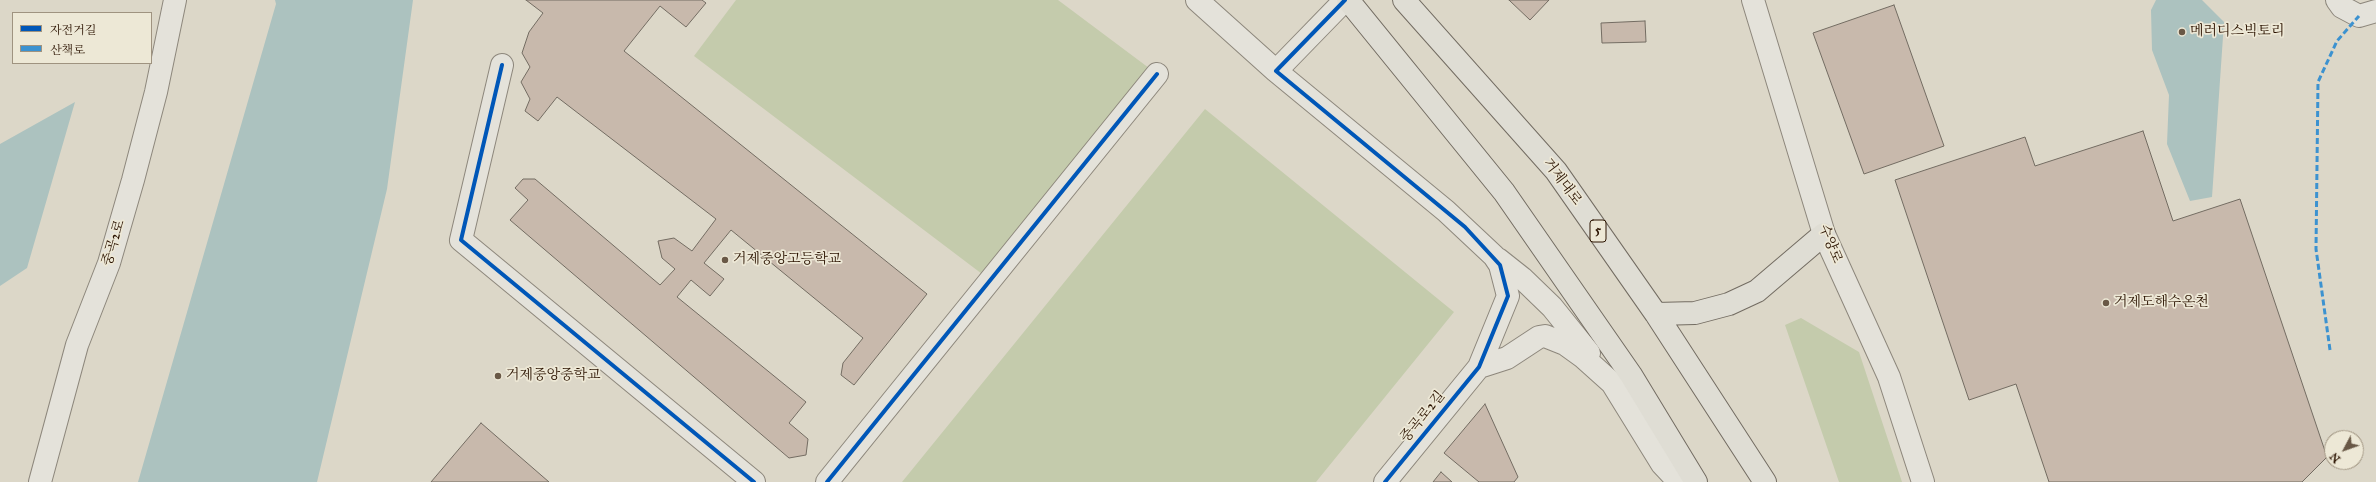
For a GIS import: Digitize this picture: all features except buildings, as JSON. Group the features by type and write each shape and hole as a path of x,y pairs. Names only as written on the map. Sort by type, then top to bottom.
{"main road":[{"path":"1347,0 1504,192 1631,375 1696,482"},
{"name":"거제대로","path":"1404,0 1556,171 1656,314 1765,482"},
{"path":"1656,314 1695,313 1729,304 1757,291 1824,234"}],"street":[{"name":"중곡2로","path":"40,482 77,345 109,263 133,180 156,92 175,0"},
{"path":"1197,0 1276,71 1446,211 1494,256 1522,278 1552,307 1612,383 1662,464 1679,482"},
{"path":"1276,71 1347,0"},
{"name":"수양로","path":"1753,0 1824,234 1889,376 1923,482"},
{"path":"2337,0 2342,7 2359,16 2376,11"},
{"path":"502,65 461,240 754,482"},
{"path":"827,482 1157,74"},
{"name":"중곡로2길","path":"1385,482 1479,367 1508,296 1502,271 1494,256"},
{"path":"1479,367 1507,358 1539,337 1545,336 1565,344 1612,383"}],"green space":[{"path":"736,0 1058,0 1157,74 990,280 694,56"},
{"path":"1205,109 1454,312 1316,482 902,482"},
{"path":"1801,318 1859,352 1902,482 1839,482 1785,325"}],"water":[{"path":"275,0 413,0 387,189 317,482 138,482 276,4"},
{"path":"2156,0 2202,0 2224,22 2212,197 2190,201 2167,144 2169,95 2152,50 2151,10"},
{"path":"75,102 27,268 0,286 0,144"}],"marked path":[{"path":"2330,350 2316,249 2318,82 2337,41 2359,16"}],"cycle path":[{"path":"1345,0 1276,71 1465,227 1500,265 1508,296 1479,367 1385,482"},
{"path":"502,65 461,240 754,482"},
{"path":"827,482 1157,74"}],"place":[{"name":"메러디스빅토리","path":"2182,32"},
{"name":"거제중앙고등학교","path":"725,260"},
{"name":"거제도해수온천","path":"2106,303"},
{"name":"거제중앙중학교","path":"498,376"}]}
